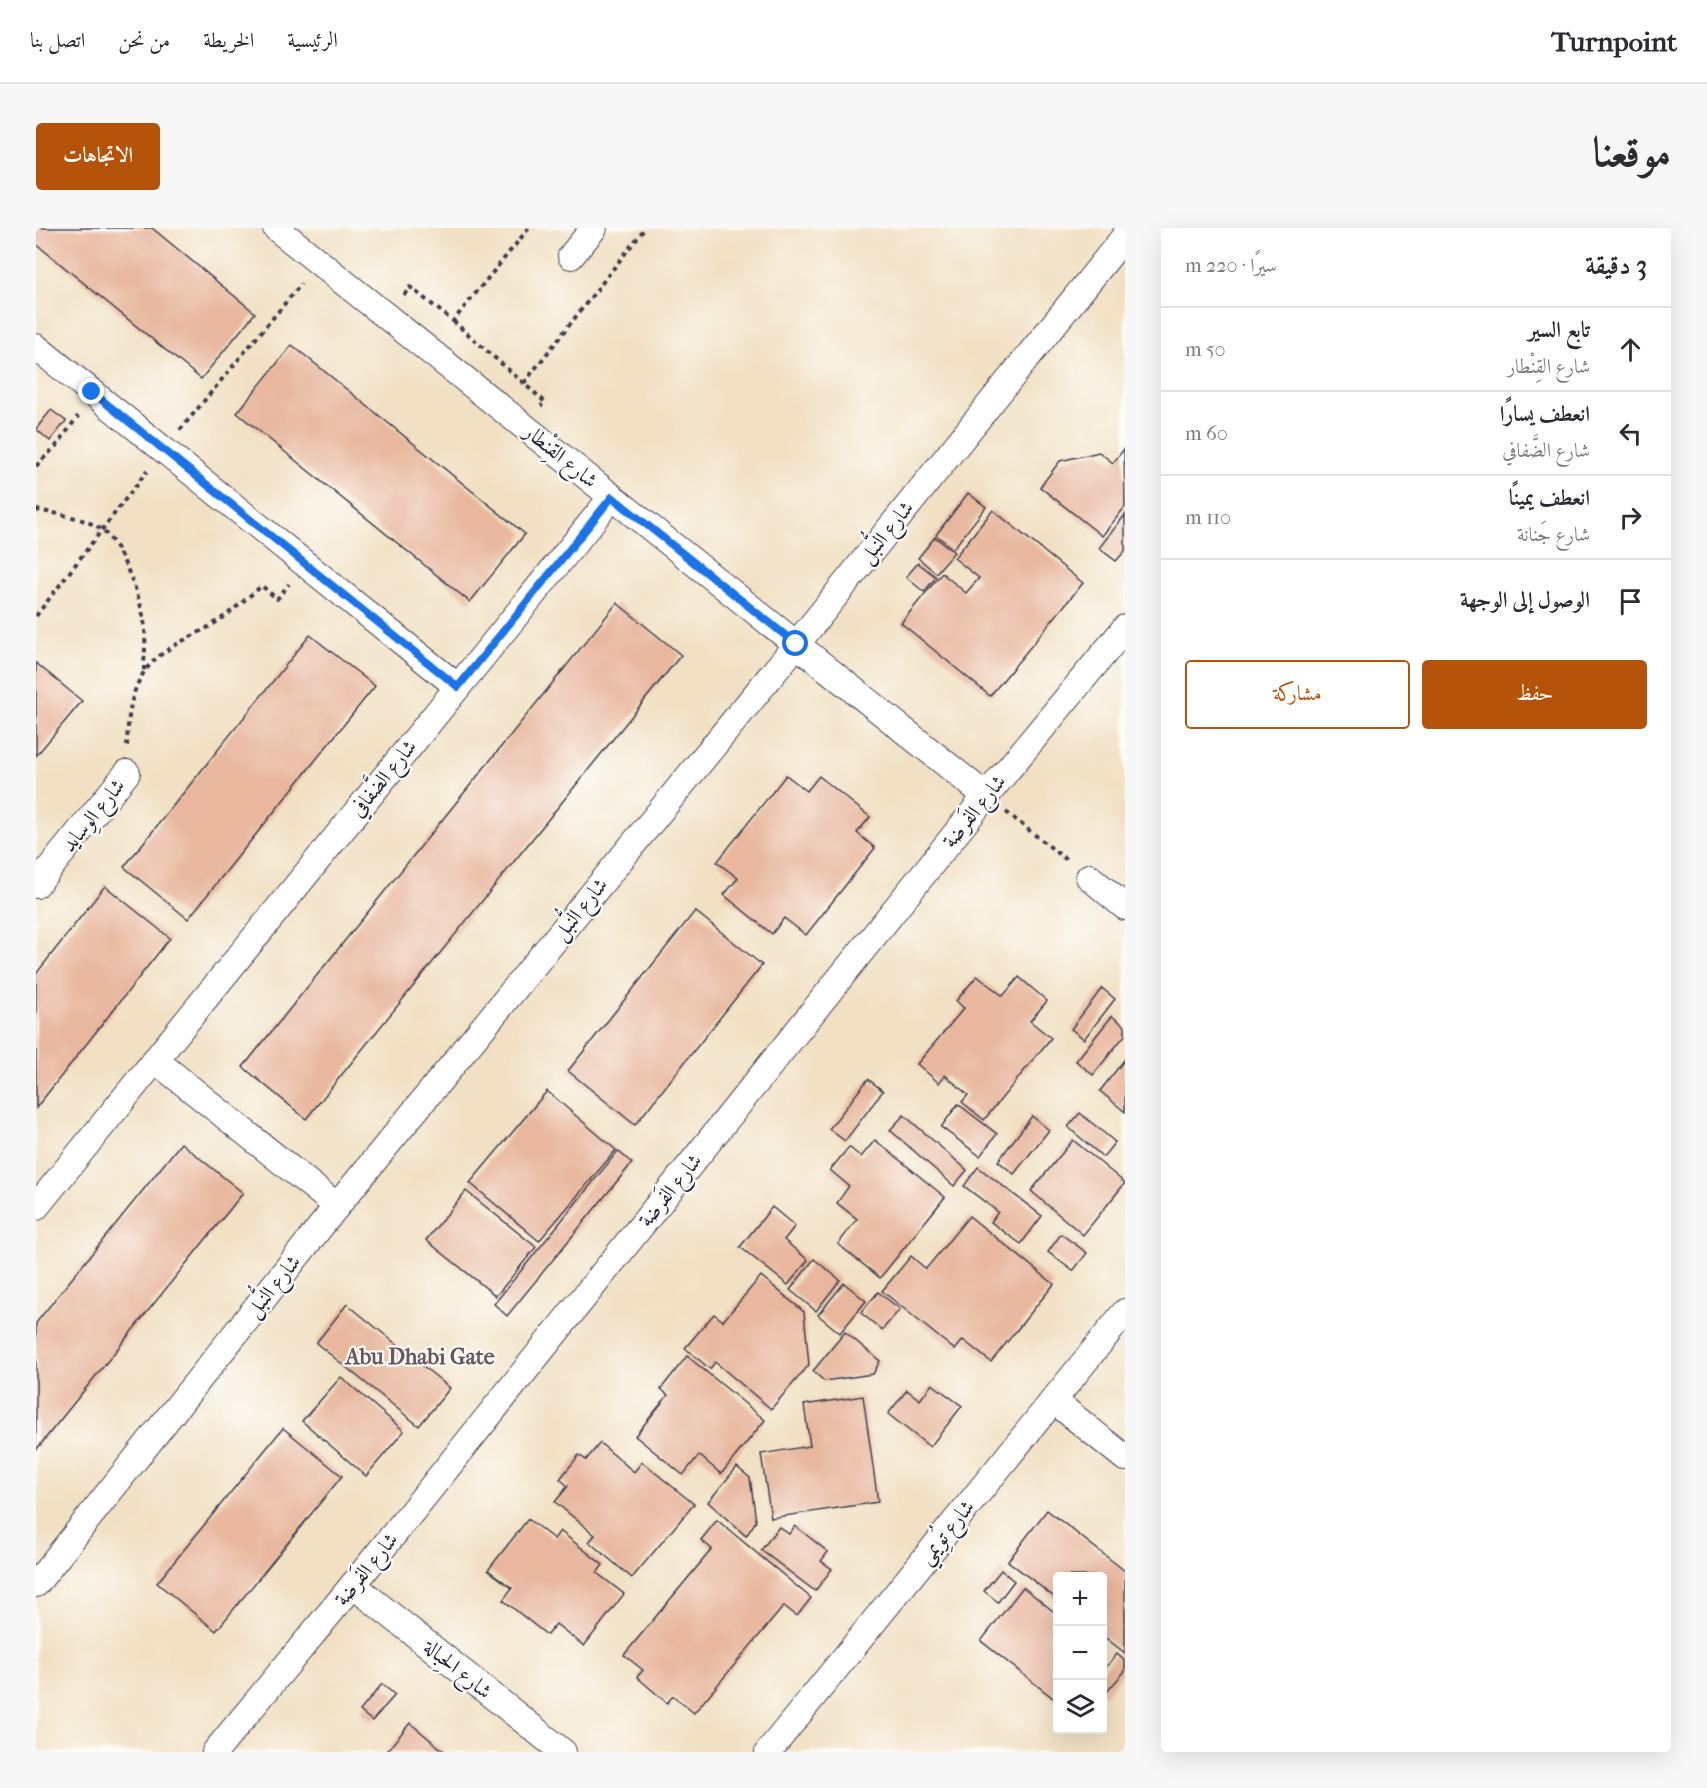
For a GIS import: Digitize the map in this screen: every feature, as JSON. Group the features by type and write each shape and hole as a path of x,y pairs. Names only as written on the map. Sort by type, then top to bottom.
{"street":[{"name":"شارع القِنْطار","path":"276,228 986,796"},
{"path":"571,256 594,228"},
{"name":"شارع النُّبل","path":"36,1584 337,1206 796,644 1125,236"},
{"path":"36,347 458,687"},
{"name":"شارع الضَّفافي","path":"36,1207 612,497"},
{"name":"شارع الفَرضة","path":"214,1752 353,1585 986,796 1125,628"},
{"name":"شارع الوِسايد","path":"36,885 127,773"},
{"path":"1089,878 1125,907"},
{"path":"155,1060 337,1206"},
{"name":"شارع تُوِيمي","path":"768,1752 1125,1312"},
{"path":"1053,1400 1125,1458"},
{"name":"شارع الحِبالة","path":"353,1585 563,1752"}],"path":[{"path":"453,321 529,228"},
{"path":"524,383 645,228"},
{"path":"388,318 410,287 453,321 545,402 522,425"},
{"path":"36,466 64,435 92,392"},
{"path":"36,510 62,514 102,530 115,548 136,589 144,621 144,673"},
{"path":"127,773 130,705 136,686 144,673 165,651 212,625 262,586 277,599 305,564"},
{"path":"986,796 1089,878"}],"building":[{"path":"36,228 152,228 255,313 201,379 36,244"},
{"path":"292,345 525,534 470,602 237,413"},
{"path":"51,410 66,421 50,441 36,429"},
{"path":"1124,449 1125,507 1102,536 1040,487 1060,461 1099,452 1113,463"},
{"path":"968,493 986,507 953,549 936,535"},
{"path":"993,510 1083,583 990,696 901,623 942,573 966,593 979,578 954,558"},
{"path":"1125,515 1125,551 1116,561 1099,548"},
{"path":"935,537 954,552 936,573 918,558"},
{"path":"918,563 936,577 924,592 906,577"},
{"path":"617,603 681,655 306,1119 243,1067"},
{"path":"310,635 375,686 188,919 124,867"},
{"path":"36,663 82,701 36,756"},
{"path":"786,775 807,791 819,776 870,817 857,833 875,848 806,935 784,918 772,934 724,895 738,878 717,862"},
{"path":"105,886 170,938 36,1108 36,974"},
{"path":"695,911 762,965 635,1125 568,1071"},
{"path":"977,976 1003,996 1019,977 1047,1001 1030,1021 1051,1038 984,1120 962,1102 968,1095 945,1075 939,1083 917,1064 964,1008 956,1001"},
{"path":"1102,988 1115,999 1084,1039 1071,1029"},
{"path":"1112,1016 1125,1026 1125,1035 1093,1075 1076,1061"},
{"path":"1125,1059 1125,1112 1100,1091"},
{"path":"868,1079 883,1091 845,1141 829,1129"},
{"path":"547,1091 616,1150 539,1241 470,1183"},
{"path":"958,1104 997,1134 980,1156 941,1127"},
{"path":"1080,1113 1115,1142 1103,1157 1068,1127"},
{"path":"904,1115 967,1170 954,1186 890,1130"},
{"path":"1032,1116 1049,1130 1014,1174 998,1161"},
{"path":"875,1140 945,1197 880,1278 838,1244 857,1219 837,1203 849,1186 830,1170 849,1147 861,1157"},
{"path":"1073,1140 1125,1183 1083,1235 1031,1191"},
{"path":"181,1143 243,1193 36,1450 36,1323"},
{"path":"618,1151 632,1163 507,1316 494,1304"},
{"path":"978,1167 1042,1216 1021,1244 991,1222 998,1212 964,1186"},
{"path":"466,1191 536,1247 496,1296 426,1240"},
{"path":"772,1207 795,1226 784,1240 808,1260 788,1285 740,1247"},
{"path":"969,1216 1054,1284 991,1362 963,1340 955,1350 882,1291 911,1256 926,1269"},
{"path":"1061,1234 1087,1253 1073,1271 1048,1252"},
{"path":"814,1259 840,1280 816,1311 790,1290"},
{"path":"761,1276 804,1312 809,1365 771,1409 715,1362 710,1369 685,1348 714,1314 723,1321"},
{"path":"844,1283 866,1301 840,1333 818,1315"},
{"path":"878,1292 900,1309 882,1330 861,1313"},
{"path":"347,1304 450,1388 419,1426 316,1343"},
{"path":"845,1332 880,1361 873,1374 824,1381 813,1371"},
{"path":"687,1356 765,1420 721,1474 699,1455 683,1475 635,1436 668,1395 661,1389"},
{"path":"341,1377 404,1431 366,1476 302,1421"},
{"path":"932,1384 962,1406 930,1447 888,1414 907,1390 920,1400"},
{"path":"863,1396 878,1502 771,1518 761,1454 810,1446 804,1405"},
{"path":"283,1428 342,1476 216,1631 157,1583"},
{"path":"600,1443 634,1472 642,1462 694,1504 632,1578 589,1542 595,1535 555,1502 568,1486 560,1479 579,1455 586,1460"},
{"path":"737,1467 750,1478 756,1521 746,1536 708,1502"},
{"path":"1047,1510 1125,1571 1125,1653 1107,1639 1107,1572 1053,1572 1053,1596 1008,1561"},
{"path":"528,1519 554,1539 560,1531 603,1565 597,1573 624,1594 584,1646 556,1624 547,1635 503,1600 512,1588 488,1570"},
{"path":"717,1520 811,1598 797,1616 784,1606 694,1713 673,1696 667,1703 637,1677 643,1670 624,1655 712,1549 701,1540"},
{"path":"795,1526 828,1552 821,1561 832,1569 815,1591 761,1550 779,1527 789,1534"},
{"path":"1001,1570 1014,1581 998,1602 984,1591"},
{"path":"1023,1587 1053,1611 1053,1698 981,1641"},
{"path":"1117,1654 1125,1661 1125,1671 1107,1692 1107,1680 1107,1666"},
{"path":"382,1684 395,1695 372,1721 360,1711"},
{"path":"410,1723 445,1752 386,1752"}],"district":[{"name":"Abu Dhabi Gate","path":"420,1356"}],"route":[{"path":"92,392 458,687 612,497 796,644"}]}
